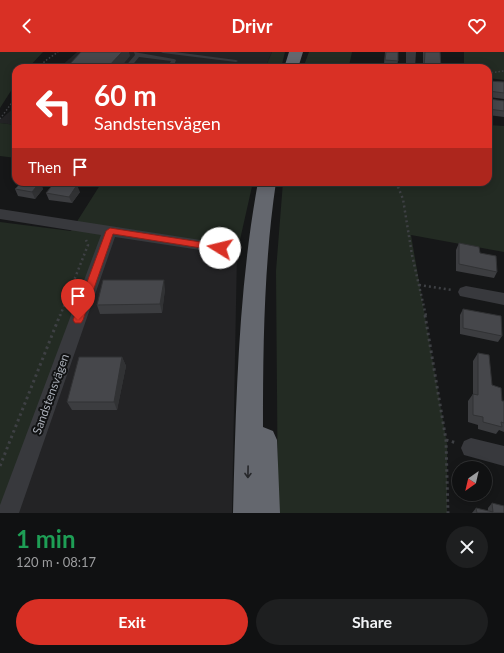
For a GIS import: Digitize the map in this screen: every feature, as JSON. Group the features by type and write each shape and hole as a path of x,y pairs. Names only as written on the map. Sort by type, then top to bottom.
{"highway":[{"path":"292,64 296,52"},
{"path":"298,64 302,52"},
{"path":"248,513 253,316 267,186"},
{"path":"265,513 262,413 264,317 269,240 275,186"}],"street":[{"path":"411,52 411,64"},
{"path":"0,214 220,248"},
{"name":"Sandstensvägen","path":"8,513 110,231"},
{"path":"466,292 504,299"},
{"path":"471,448 504,456"}],"lane":[{"path":"163,52 236,61"},
{"path":"130,64 137,54 174,60 172,64"}],"path":[{"path":"42,64 58,52"},
{"path":"492,72 504,71"},
{"path":"0,119 12,102"},
{"path":"398,186 403,199 412,255 430,336 446,440 448,513"},
{"path":"0,466 88,245 87,240 83,237"},
{"path":"419,285 466,292"}],"shaded area":[{"path":"0,52 43,52 32,64 12,64 12,89 0,108"},
{"path":"77,52 272,52 267,64 64,64"},
{"path":"272,52 285,52 282,64 267,64"},
{"path":"309,52 352,52 349,64 304,64"},
{"path":"464,52 504,52 504,80 492,78 492,64 464,64"},
{"path":"12,110 12,124 0,123 0,120"},
{"path":"0,123 12,124 12,158 0,156"},
{"path":"492,125 504,126 504,252 411,235 447,444 447,513 278,513 276,271 283,186 492,186"},
{"path":"99,186 252,186 237,253 104,235 0,513 0,222 71,231"},
{"path":"104,234 237,253 232,513 10,513"}],"building":[{"path":"81,52 122,52 111,64 70,64"},
{"path":"386,52 398,52 398,61 385,60"},
{"path":"425,52 440,52 441,64 424,64"},
{"path":"492,81 504,82 504,93 492,91"},
{"path":"492,99 504,101 504,111 492,110"},
{"path":"18,186 37,186 32,192 15,189"},
{"path":"52,186 76,186 69,197 46,193"},
{"path":"459,243 479,247 480,253 496,256 497,272 459,264"},
{"path":"103,280 164,280 160,304 97,305"},
{"path":"463,309 501,316 502,336 463,328"},
{"path":"478,353 489,355 492,385 501,388 502,401 504,401 504,423 501,422 502,427 483,422 483,417 473,415 473,394 478,395"},
{"path":"79,357 122,357 114,402 67,402"},
{"path":"492,503 504,506 504,513 477,513 476,508 493,512"}],"route":[{"path":"78,320 110,231 220,248"}]}
